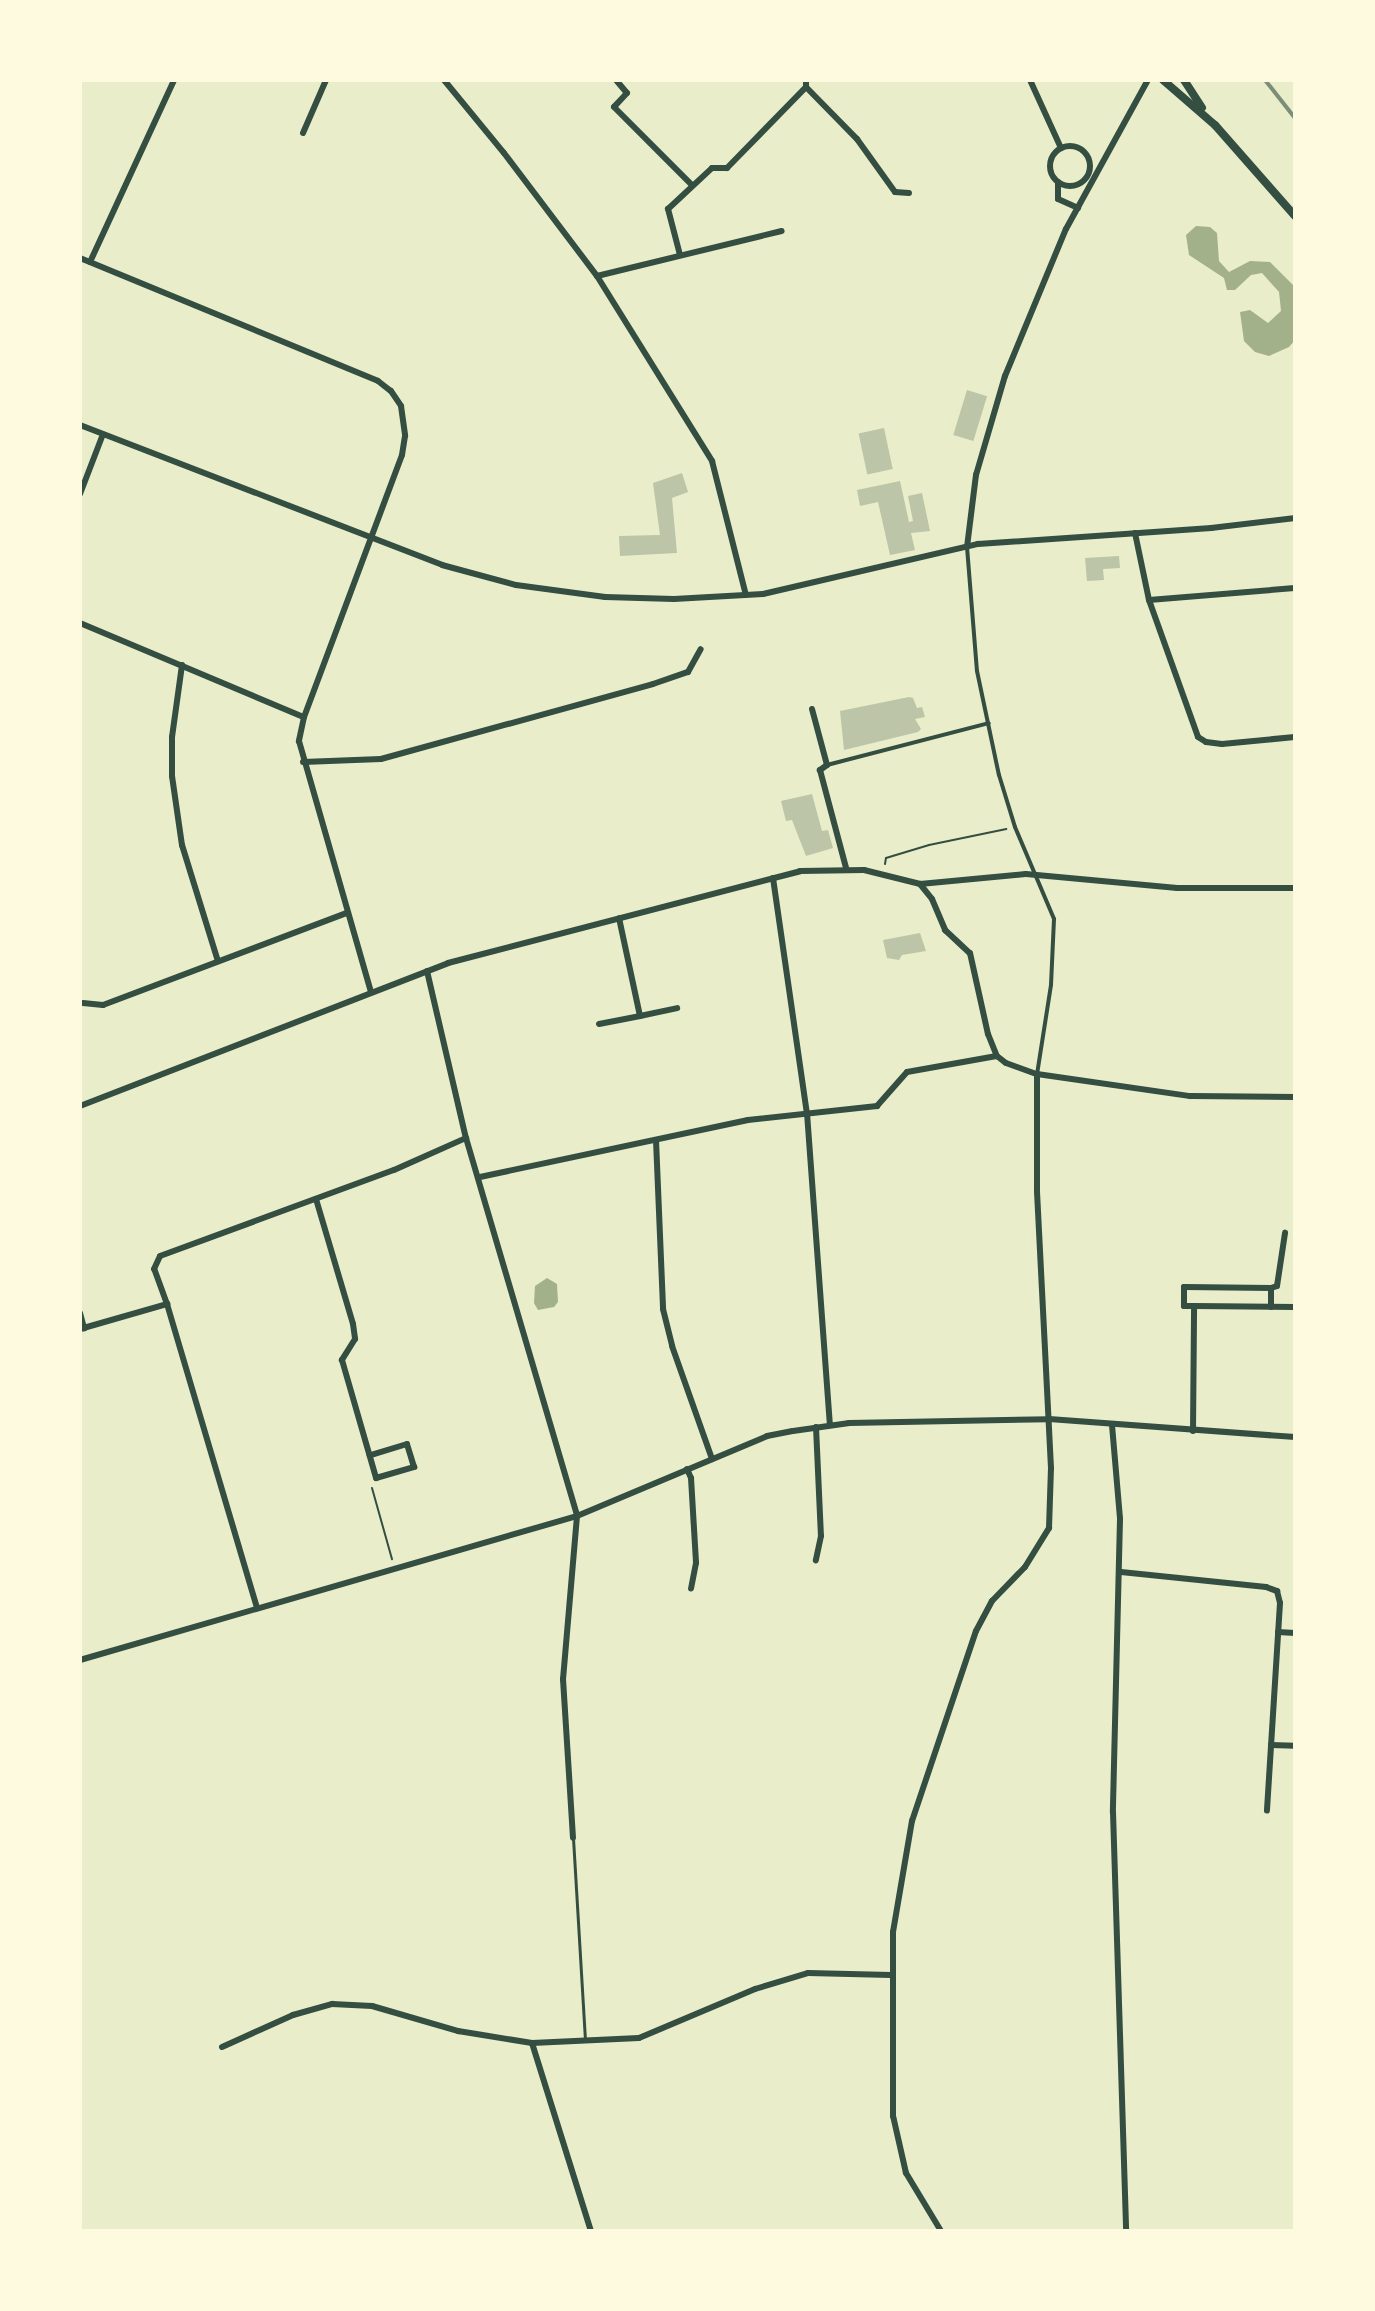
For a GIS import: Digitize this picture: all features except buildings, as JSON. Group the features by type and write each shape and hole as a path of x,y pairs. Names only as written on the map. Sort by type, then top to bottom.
{"main road":[{"path":"1163,80 1215,125"},
{"path":"1184,80 1215,125 1295,216"}],"street":[{"path":"90,262 174,80"},
{"path":"303,133 326,80"},
{"path":"444,80 512,163 597,276 712,461 746,595"},
{"path":"616,80 627,93 614,107 692,185"},
{"path":"1030,80 1061,148"},
{"path":"941,2231 906,2173 898,2145 891,2084 891,1975 899,1889 912,1821 961,1672 992,1601 1025,1567 1049,1528 1052,1507 1037,1191 1037,1074 1055,936 1049,903 1015,827 999,775 977,671 967,547 974,483 989,428 1028,317 1066,229 1148,80"},
{"path":"680,255 668,209 712,168 727,168 806,84 857,139 895,192 909,193"},
{"path":"1058,182 1070,186 1081,182 1090,166 1082,150 1070,146 1061,148 1050,166 1058,182 1058,199 1078,208"},
{"path":"597,276 782,231"},
{"path":"80,258 378,381 391,391 401,406 405,436 395,477 304,717 299,741 371,992"},
{"path":"80,425 451,568 537,589 642,599 772,593 967,547 1295,518"},
{"path":"80,494 103,434"},
{"path":"1135,533 1149,600 1202,741 1222,744 1295,737"},
{"path":"1149,600 1295,588"},
{"path":"80,623 304,717"},
{"path":"303,762 381,759 667,681 688,672 701,649"},
{"path":"182,665 172,737 174,787 182,845 218,961"},
{"path":"812,709 827,765"},
{"path":"846,868 820,770 827,765 989,723"},
{"path":"80,1106 427,971 800,871 846,868 883,873 920,884 1036,874 1177,888 1295,888"},
{"path":"773,878 807,1113 830,1425"},
{"path":"920,884 932,899 939,922 970,953 981,1012 997,1056"},
{"path":"83,1003 103,1005 346,913"},
{"path":"619,918 640,1016"},
{"path":"427,971 466,1138 480,1177 577,1516 563,1679 573,1838"},
{"path":"599,1024 677,1008"},
{"path":"480,1177 748,1120 877,1106 907,1072 997,1056 1037,1074 1197,1097 1295,1097"},
{"path":"257,1608 154,1269 160,1256 394,1170 466,1138"},
{"path":"656,1140 663,1309 672,1346 712,1459"},
{"path":"316,1199 353,1324 355,1339 342,1360 376,1478 414,1467 407,1444 370,1455"},
{"path":"1285,1233 1277,1286 1184,1287 1184,1306 1295,1307"},
{"path":"1271,1288 1271,1307"},
{"path":"80,1313 82,1328 167,1304"},
{"path":"1193,1431 1194,1306"},
{"path":"80,1660 577,1516 767,1436 816,1427 1049,1419 1295,1437"},
{"path":"1112,1425 1121,1572 1113,1812 1126,2231"},
{"path":"816,1427 821,1536 816,1560"},
{"path":"687,1469 691,1478 696,1563 691,1589"},
{"path":"1121,1572 1266,1587 1277,1591 1278,1632 1267,1811"},
{"path":"1278,1632 1295,1633"},
{"path":"1271,1745 1295,1746"},
{"path":"222,2047 293,2015 332,2004 372,2006 458,2031 532,2043 639,2038 755,1989 808,1973 891,1975"},
{"path":"532,2043 591,2231"}],"lane":[{"path":"573,1838 585,2041"}],"path":[{"path":"883,873 886,858 1015,827"},
{"path":"376,1478 371,1488 395,1568"}],"shaded area":[{"path":"1196,226 1210,227 1217,233 1219,261 1229,272 1250,261 1270,262 1293,285 1295,340 1289,347 1269,356 1255,352 1244,341 1240,312 1250,310 1268,323 1281,311 1279,292 1262,273 1251,275 1235,290 1227,290 1224,278 1189,255 1186,235"},
{"path":"547,1278 557,1284 558,1302 554,1307 538,1310 534,1303 535,1286"}],"railway":[{"path":"1265,80 1295,118"}]}
